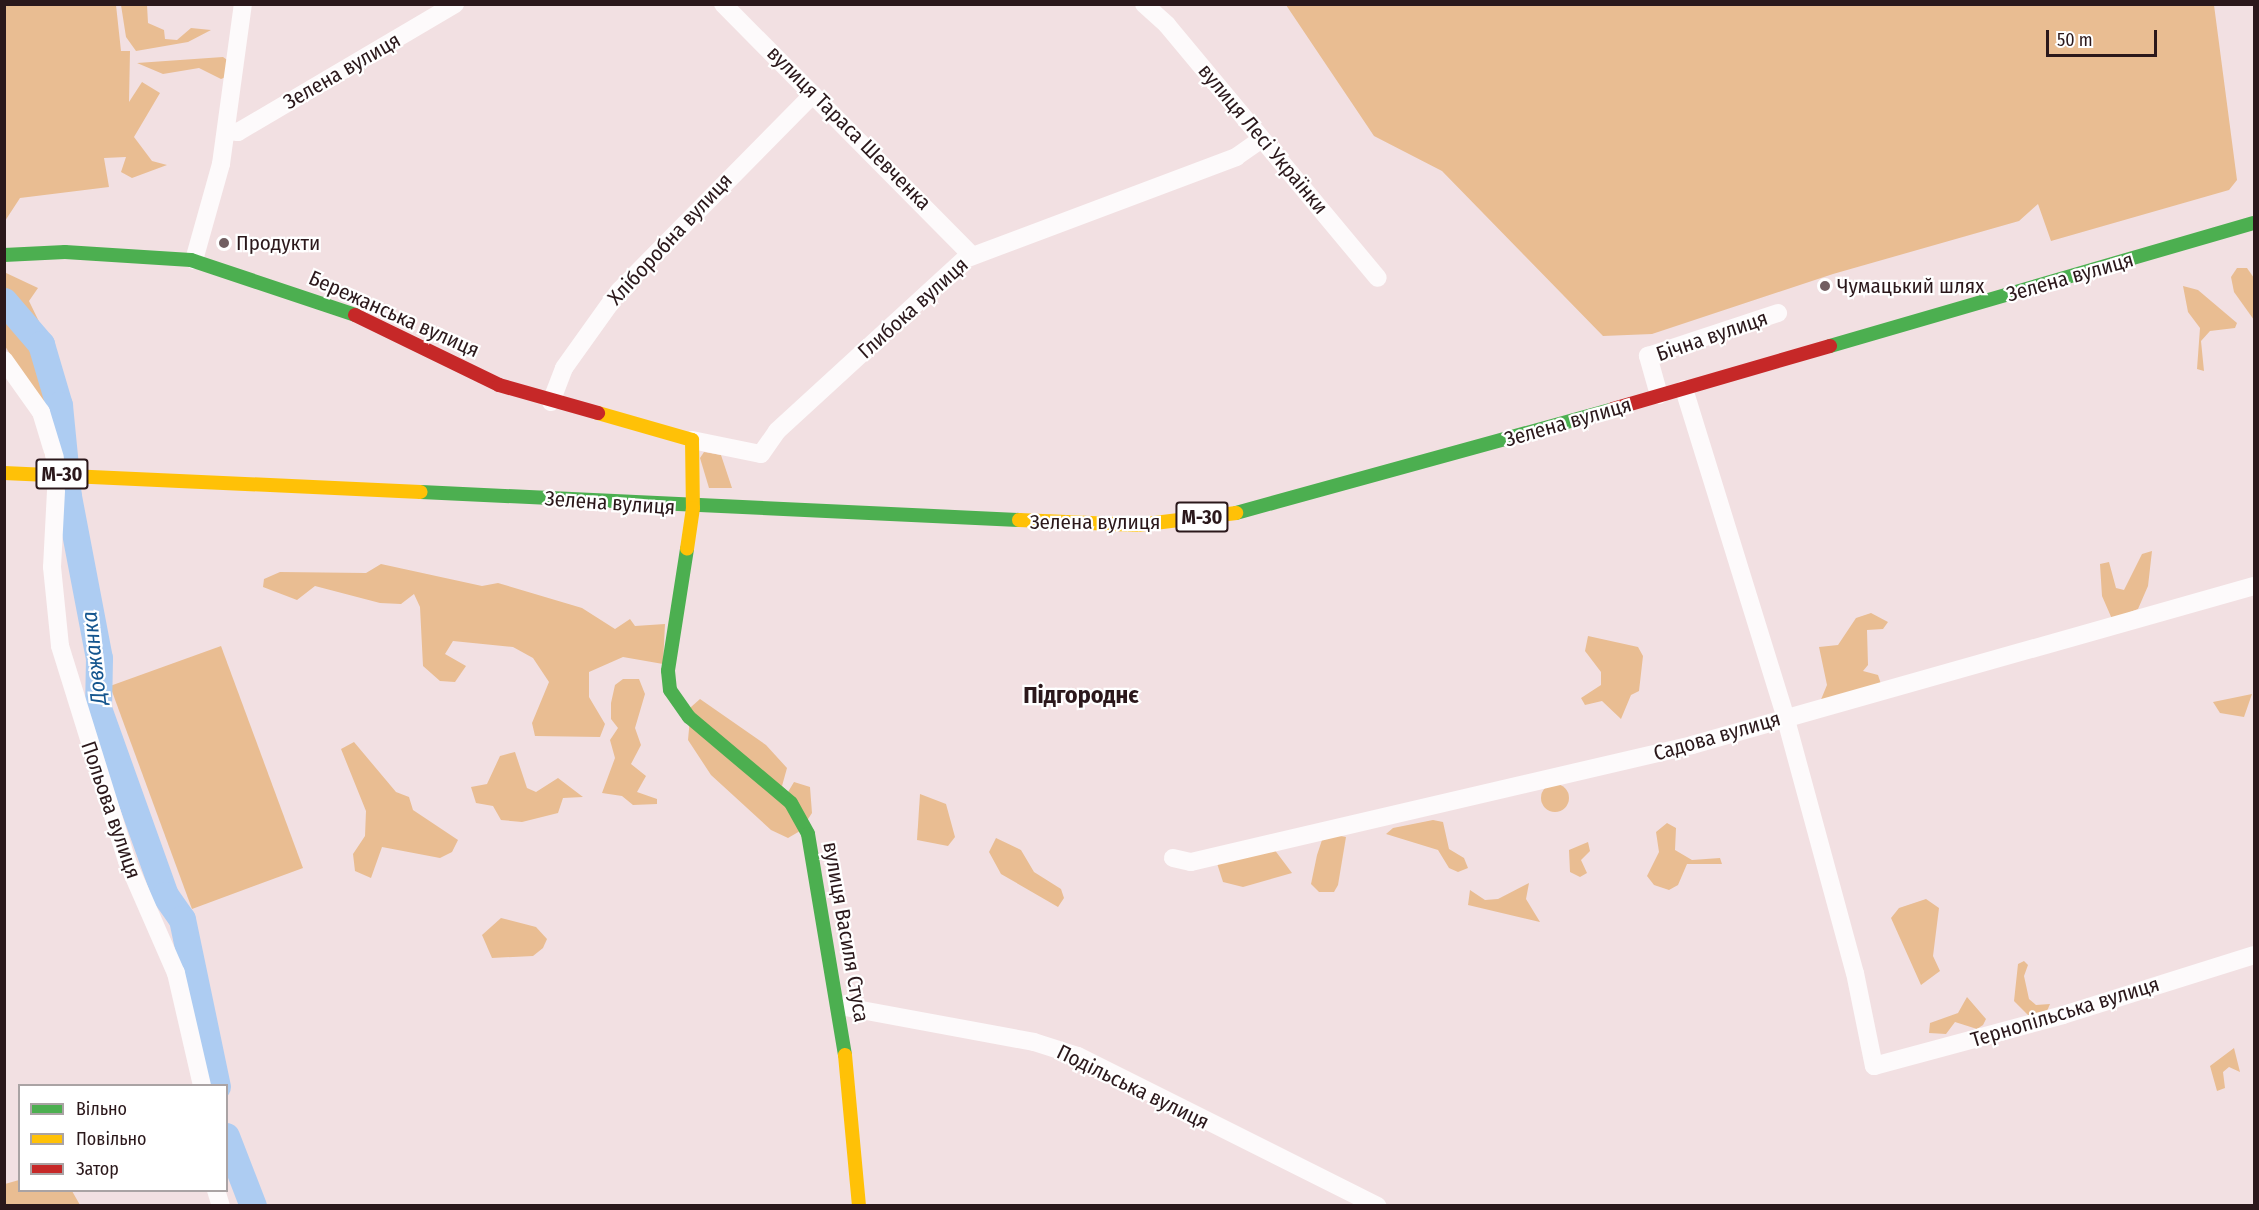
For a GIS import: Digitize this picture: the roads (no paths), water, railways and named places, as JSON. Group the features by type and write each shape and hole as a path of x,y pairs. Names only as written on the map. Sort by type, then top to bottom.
{"main road":[{"name":"Зелена вулиця","path":"10,473 110,475 693,508 1138,525 1241,512 1352,485 2254,224"},
{"name":"Бережанська вулиця","path":"4,255 87,252 194,261 327,302 499,385 551,402 692,440"},
{"path":"692,440 693,508"},
{"name":"вулиця Василя Стуса","path":"693,508 668,671 670,690 689,717 791,803 808,834 840,1006 859,1206"}],"street":[{"path":"194,261 228,131 243,4"},
{"name":"Зелена вулиця","path":"228,131 238,132 455,4"},
{"name":"вулиця Тараса Шевченка","path":"723,4 971,255"},
{"name":"вулиця Лесі Українки","path":"1144,4 1167,25 1260,140 1378,278"},
{"name":"Хліборобна вулиця","path":"551,402 564,368 619,291 813,94"},
{"name":"Глибока вулиця","path":"692,440 761,454 777,431 971,255 1236,156 1260,140"},
{"name":"Бічна вулиця","path":"1659,395 1648,356 1779,313"},
{"path":"4,360 41,412 55,458"},
{"path":"1684,389 1785,716"},
{"name":"Польова вулиця","path":"56,491 52,567 60,646 127,861 176,973 202,1084"},
{"name":"Садова вулиця","path":"1173,858 1191,862 1543,781 2254,586"},
{"name":"Тернопільська вулиця","path":"1785,716 1855,973 1874,1066 2254,955"},
{"name":"Подільська вулиця","path":"840,1006 1034,1042 1078,1056 1377,1206"}],"waterway":[{"name":"Довжанка","path":"4,301 41,344 59,405 68,496 99,658 98,708 165,895 182,919 217,1084"},
{"name":"Довжанка","path":"228,1141 253,1206"}],"place":[{"name":"Продукти","path":"224,243"},
{"name":"Чумацький шлях","path":"1825,286"}],"district":[{"name":"Підгороднє","path":"1081,696"}]}
